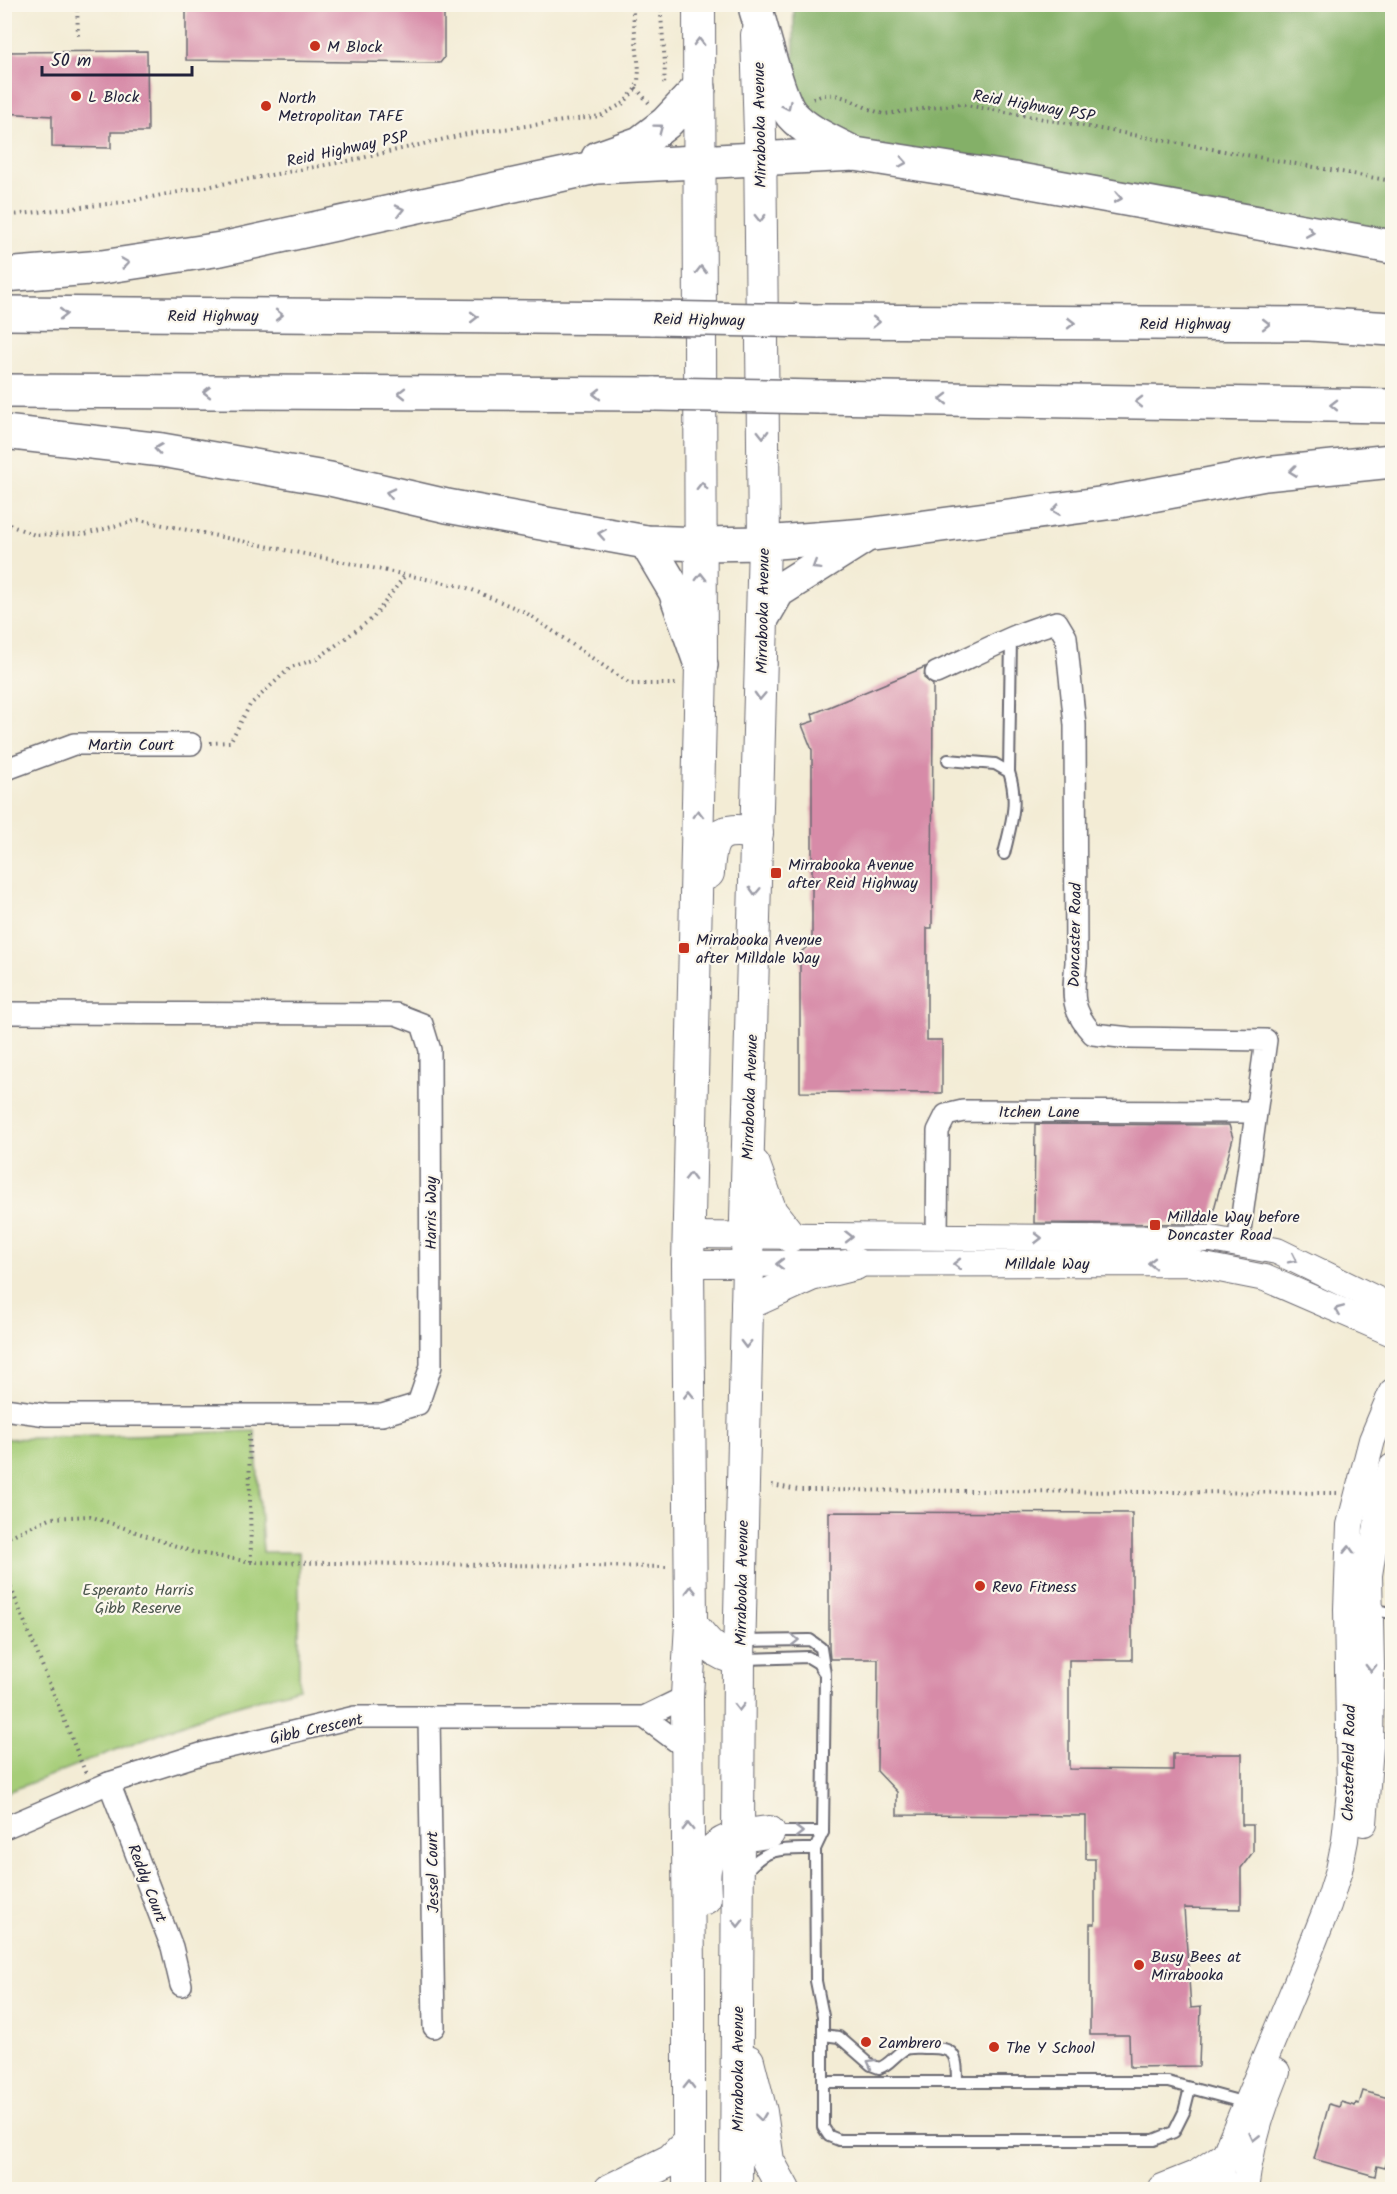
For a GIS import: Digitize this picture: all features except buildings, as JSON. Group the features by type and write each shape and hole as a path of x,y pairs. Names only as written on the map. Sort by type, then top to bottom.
{"highway":[{"path":"756,7 781,93 790,114 808,128 855,154"},
{"path":"548,176 640,143 662,118 699,88"},
{"path":"4,275 102,267 221,249 597,167 855,154 1030,182 1392,247"},
{"name":"Reid Highway","path":"4,313 1310,324 1392,329"},
{"path":"4,391 655,394 1392,406"},
{"path":"4,432 162,450 330,479 447,506 646,542 702,544 764,543 866,535 1114,502 1265,474 1392,460"},
{"path":"762,616 778,591 866,535"},
{"path":"646,542 675,591 688,668"}],"main road":[{"path":"689,2190 687,1696 691,1623 688,1250 694,972 688,668 702,544 699,4"},
{"name":"Mirrabooka Avenue","path":"736,2190 738,1881 749,1824 739,1650 747,1304 748,1141 764,543 756,7"},
{"path":"694,972 705,913 709,853 712,843 719,835 729,831 757,833"},
{"path":"748,1141 754,1167 770,1210 790,1236"},
{"path":"747,1304 811,1275 855,1264"},
{"path":"691,1623 713,1648 725,1656 739,1650"},
{"path":"689,1984 704,1933 706,1863 727,1840 749,1824"},
{"path":"737,2020 761,2112 768,2161 784,2190"},
{"path":"610,2190 671,2160 688,2143"},
{"path":"1163,2190 1198,2176 1223,2159"}],"street":[{"name":"Doncaster Road","path":"936,673 1011,638 1057,622 1066,637 1075,725 1076,963 1073,998 1080,1022 1093,1034 1130,1038 1266,1041 1238,1245"},
{"name":"Martin Court","path":"4,770 74,744 191,744"},
{"name":"Harris Way","path":"4,1013 396,1014 422,1024 430,1050 431,1366 418,1404 382,1415 46,1415 4,1408"},
{"name":"Itchen Lane","path":"937,1237 938,1131 946,1115 963,1111 1256,1112"},
{"name":"Milldale Way","path":"746,1250 790,1236 1211,1239 1277,1251 1392,1307"},
{"name":"Milldale Way","path":"688,1250 746,1250 855,1264 1189,1263 1265,1278 1392,1333"},
{"name":"Chesterfield Road","path":"1370,1610 1350,1525 1372,1440 1392,1392"},
{"name":"Chesterfield Road","path":"1220,2190 1223,2159 1253,2106 1346,1903 1356,1870 1365,1816 1369,1768 1370,1575 1382,1494 1392,1467"},
{"name":"Gibb Crescent","path":"4,1828 100,1786 204,1753 355,1717 644,1717 687,1696"},
{"name":"Jessel Court","path":"429,1717 434,2026"},
{"path":"644,1717 687,1749"},
{"name":"Reddy Court","path":"100,1786 172,1947 181,1985"},
{"name":"Chesterfield Road","path":"1245,2190 1253,2139 1253,2106"}],"lane":[{"path":"1004,854 1015,809 1013,783 1009,772 1011,638"},
{"path":"948,760 994,764 1009,772"},
{"path":"739,1650 810,1640 821,1648 825,1674 824,1832 815,1849 816,1981 823,2016 823,2127 829,2136 839,2140 1154,2140 1174,2132 1184,2112 1190,2088"},
{"path":"739,1650 808,1657 818,1663 825,1674"},
{"path":"749,1824 824,1832"},
{"path":"738,1881 762,1856 776,1850 815,1849"},
{"path":"823,2035 839,2037 871,2065 879,2068 887,2065 910,2048 944,2048 953,2054 957,2062 957,2082"},
{"path":"823,2082 1168,2082 1253,2106"}],"path":[{"path":"77,4 78,36"},
{"path":"632,4 639,70 636,88 662,118"},
{"path":"660,4 665,63 662,118"},
{"name":"Reid Highway PSP","path":"4,216 124,202 353,160 467,134 600,116 624,103 636,88"},
{"name":"Reid Highway PSP","path":"790,114 815,98 826,94 848,97 874,112 885,114 960,104 1392,181"},
{"path":"4,523 35,535 85,534 139,520 465,587 525,612 630,684 676,684"},
{"path":"191,744 230,742 250,705 291,667 316,659 374,618 405,574"},
{"path":"675,696 676,684 688,668"},
{"path":"248,1415 250,1562"},
{"path":"772,1485 798,1490 1340,1493"},
{"path":"4,1539 50,1518 90,1516 193,1552 250,1562 668,1567 668,1556"},
{"path":"4,1572 100,1786"}],"green space":[{"path":"794,5 1392,5 1392,237 793,135"},
{"name":"Esperanto Harris Gibb Reserve","path":"255,1431 263,1552 299,1552 299,1688 214,1712 5,1793 5,1437 7,1439"}],"place":[{"name":"M Block","path":"315,46"},
{"name":"L Block","path":"76,96"},
{"name":"North Metropolitan TAFE","path":"266,106"},
{"name":"Mirrabooka Avenue after Reid Highway","path":"776,873"},
{"name":"Mirrabooka Avenue after Milldale Way","path":"684,948"},
{"name":"Milldale Way before Doncaster Road","path":"1155,1225"},
{"name":"Revo Fitness","path":"980,1586"},
{"name":"Busy Bees at Mirrabooka","path":"1139,1965"},
{"name":"Zambrero","path":"866,2042"},
{"name":"The Y School","path":"994,2047"}]}
